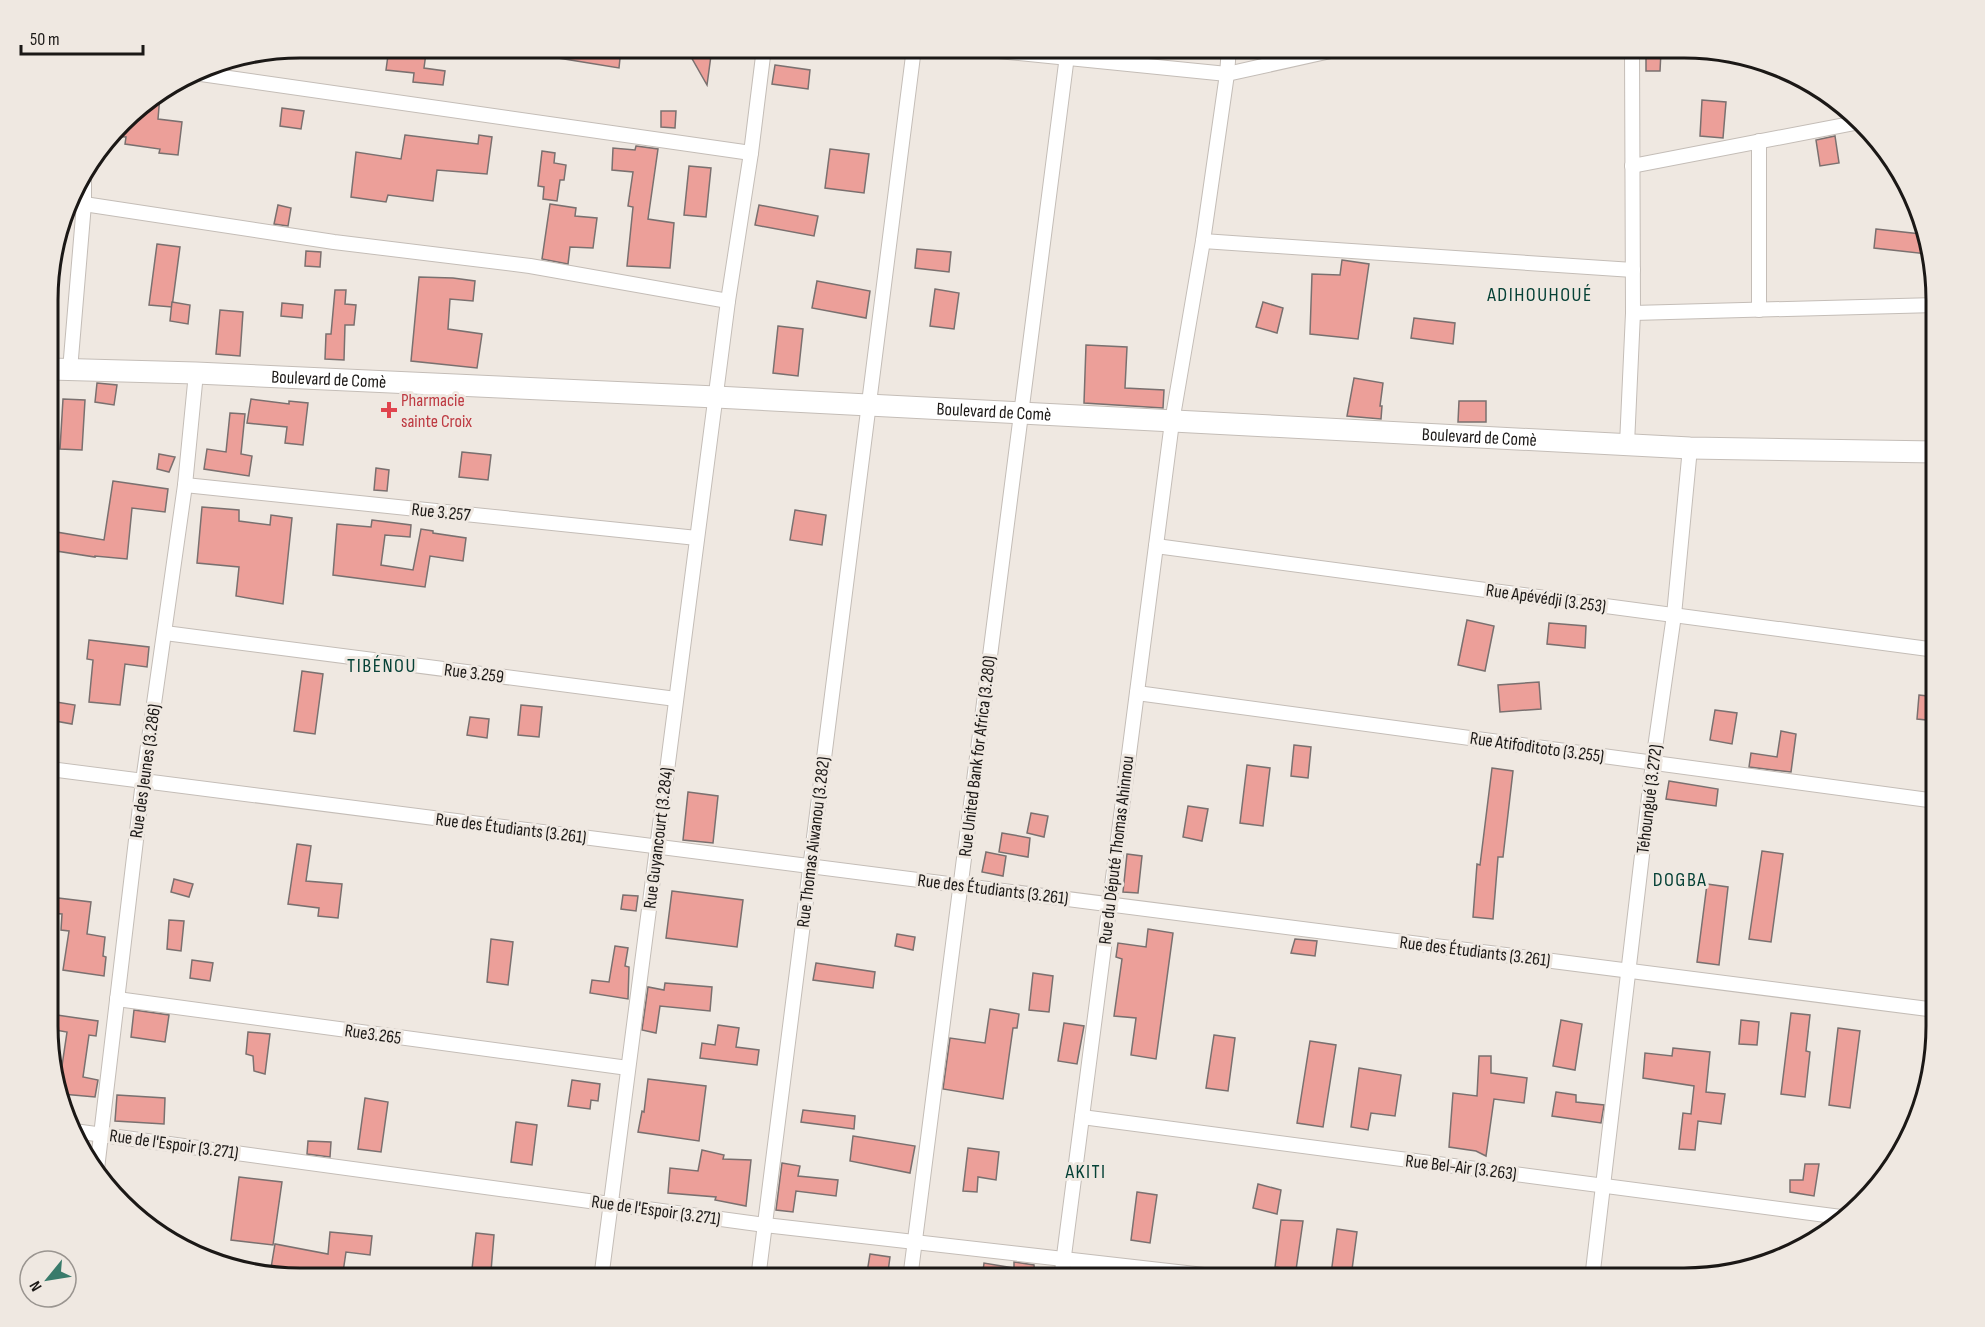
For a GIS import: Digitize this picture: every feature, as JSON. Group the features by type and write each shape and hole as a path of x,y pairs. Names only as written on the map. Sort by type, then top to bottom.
{"main road":[{"name":"Boulevard de Comè","path":"60,370 869,404 1690,448 1926,452"}],"street":[{"name":"Rue Guyancourt (3.284)","path":"602,1268 728,301 751,153 763,58"},
{"name":"Rue Thomas Aiwanou (3.282)","path":"759,1268 913,58"},
{"name":"Rue United Bank for Africa (3.280)","path":"911,1268 1066,58"},
{"path":"1111,58 1227,74 1304,58"},
{"name":"Rue du Député Thomas Ahinnou","path":"1062,1268 1172,422 1203,241 1228,58"},
{"path":"1627,444 1633,313 1632,58"},
{"path":"212,76 751,153"},
{"path":"1632,166 1850,124"},
{"path":"1759,141 1759,310"},
{"path":"60,370 84,191"},
{"path":"84,204 334,242 530,266 728,301"},
{"path":"1203,241 1633,270"},
{"path":"1633,313 1926,305"},
{"name":"Rue des Jeunes (3.286)","path":"98,1160 143,780 185,485 196,374"},
{"name":"Téhoungué (3.272)","path":"1593,1268 1653,762 1674,615 1690,448"},
{"name":"Rue 3.257","path":"185,485 697,538"},
{"name":"Rue Apévédji (3.253)","path":"1156,546 1926,649"},
{"name":"Rue 3.259","path":"165,633 676,699"},
{"name":"Rue Atifoditoto (3.255)","path":"1137,693 1926,800"},
{"name":"Rue des Étudiants (3.261)","path":"58,770 1926,1009"},
{"name":"Rue3.265","path":"117,999 628,1068"},
{"name":"Rue Bel-Air (3.263)","path":"1082,1117 1835,1215"},
{"name":"Rue de l'Espoir (3.271)","path":"82,1132 765,1225 1142,1268"}],"building":[{"path":"388,58 425,58 424,68 445,71 443,85 413,82 414,73 386,70"},
{"path":"558,58 620,58 619,68"},
{"path":"692,58 711,58 707,85"},
{"path":"1646,58 1661,58 1660,71 1646,71"},
{"path":"775,65 810,70 808,89 772,84"},
{"path":"1702,100 1726,102 1723,138 1700,136"},
{"path":"159,104 158,119 182,122 178,155 159,153 160,149 125,144 126,137 123,137 129,129"},
{"path":"282,108 304,111 301,129 280,126"},
{"path":"661,111 676,111 675,128 661,127"},
{"path":"405,135 478,144 479,135 492,137 487,174 437,170 433,201 388,195 386,202 351,197 356,152 401,159"},
{"path":"1835,136 1839,163 1820,166 1816,140"},
{"path":"636,146 658,149 648,219 674,223 670,268 627,266 633,207 628,206 633,172 612,170 613,148 635,150"},
{"path":"830,149 869,154 864,193 825,188"},
{"path":"542,151 555,153 554,163 566,165 564,180 560,180 557,201 543,199 544,187 538,186"},
{"path":"689,166 711,168 706,217 684,215"},
{"path":"550,204 576,208 575,216 597,218 593,248 570,247 568,264 542,259"},
{"path":"278,205 291,208 288,226 274,224"},
{"path":"759,205 818,216 814,236 755,225"},
{"path":"1876,229 1917,234 1922,253 1874,248"},
{"path":"157,244 180,247 172,307 149,305"},
{"path":"917,249 951,252 949,272 915,268"},
{"path":"306,251 321,252 320,267 305,266"},
{"path":"1342,260 1369,264 1358,339 1310,334 1312,274 1340,275"},
{"path":"419,277 475,281 473,301 450,299 448,329 482,334 477,368 411,361"},
{"path":"817,281 870,291 866,318 812,308"},
{"path":"935,289 959,293 954,329 930,326"},
{"path":"335,290 346,290 345,304 356,305 354,325 345,325 344,360 325,359 326,334 331,334"},
{"path":"172,302 190,305 188,324 170,321"},
{"path":"1263,302 1283,308 1277,333 1256,327"},
{"path":"282,303 303,305 302,318 281,316"},
{"path":"220,310 243,312 240,356 216,354"},
{"path":"1414,318 1455,323 1453,344 1411,338"},
{"path":"778,326 803,329 798,376 773,373"},
{"path":"1086,345 1127,347 1125,388 1164,390 1163,408 1084,403"},
{"path":"1354,378 1383,383 1381,419 1347,416"},
{"path":"97,383 117,385 114,405 95,402"},
{"path":"63,399 85,400 82,450 60,449"},
{"path":"251,399 289,404 289,401 308,403 303,445 285,443 287,427 247,423"},
{"path":"1459,401 1486,401 1486,422 1458,422"},
{"path":"230,413 245,414 241,454 252,456 249,476 204,469 207,449 226,452"},
{"path":"462,452 491,455 488,480 459,477"},
{"path":"159,454 175,457 169,472 157,469"},
{"path":"376,468 389,470 387,491 374,490"},
{"path":"113,481 168,489 165,512 132,508 127,559 58,551 58,532 104,540"},
{"path":"202,507 239,510 239,521 270,525 271,515 292,518 283,604 236,596 239,567 197,563"},
{"path":"795,510 826,515 822,545 790,540"},
{"path":"372,520 411,525 410,537 385,535 381,565 413,570 421,529 466,538 463,561 430,556 425,587 333,575 337,524 371,527"},
{"path":"1467,620 1494,626 1485,671 1458,665"},
{"path":"1549,623 1586,626 1585,648 1547,644"},
{"path":"89,640 149,647 147,667 125,664 120,705 89,702 93,660 87,659"},
{"path":"302,671 323,674 315,734 294,731"},
{"path":"1539,682 1541,709 1500,712 1498,685"},
{"path":"1919,695 1926,696 1926,720 1917,719"},
{"path":"58,702 75,705 72,724 58,721"},
{"path":"521,705 542,707 539,737 518,735"},
{"path":"1715,710 1737,713 1732,744 1710,740"},
{"path":"470,717 489,719 487,738 467,735"},
{"path":"1781,731 1796,734 1791,772 1749,767 1751,753 1777,757"},
{"path":"1294,745 1311,747 1308,778 1291,776"},
{"path":"1247,765 1270,768 1263,826 1240,823"},
{"path":"1492,768 1513,771 1503,857 1498,857 1493,919 1473,917 1477,864 1480,865"},
{"path":"1669,781 1718,789 1716,806 1666,799"},
{"path":"688,792 718,796 713,843 683,840"},
{"path":"1188,806 1208,809 1202,841 1183,837"},
{"path":"1031,813 1048,816 1044,837 1027,833"},
{"path":"1002,833 1030,838 1028,857 999,852"},
{"path":"297,844 311,846 306,881 342,884 338,918 318,916 319,908 288,904"},
{"path":"1762,851 1783,854 1771,942 1749,939"},
{"path":"986,852 1006,856 1003,876 982,872"},
{"path":"1127,854 1142,856 1138,893 1123,892"},
{"path":"174,879 193,884 189,897 171,892"},
{"path":"1707,884 1728,887 1719,965 1697,962"},
{"path":"672,891 743,900 737,947 666,938"},
{"path":"623,895 638,896 636,911 621,909"},
{"path":"58,898 91,902 87,934 105,937 104,976 63,970 69,931 61,930 62,914 58,914"},
{"path":"169,920 184,921 181,951 167,949"},
{"path":"1148,929 1173,933 1156,1059 1131,1055 1136,1018 1114,1016 1122,959 1116,957 1118,943 1146,947"},
{"path":"897,934 915,937 913,950 895,946"},
{"path":"491,939 513,942 508,985 487,982"},
{"path":"1295,939 1317,941 1315,956 1291,953"},
{"path":"615,946 628,948 625,966 629,967 628,999 590,993 592,980 609,982"},
{"path":"192,960 213,963 210,981 190,978"},
{"path":"816,963 875,972 873,988 813,980"},
{"path":"1033,973 1053,976 1049,1012 1029,1010"},
{"path":"665,983 712,987 710,1011 660,1006 656,1033 642,1030 648,987 664,990"},
{"path":"990,1009 1019,1014 1017,1028 1013,1028 1003,1099 943,1089 950,1038 985,1043"},
{"path":"134,1010 169,1015 165,1042 131,1037"},
{"path":"1791,1013 1810,1015 1806,1051 1810,1052 1805,1097 1781,1094"},
{"path":"58,1015 98,1021 96,1036 89,1035 83,1077 98,1080 95,1097 68,1095 62,1066 67,1032 58,1030"},
{"path":"1561,1020 1582,1024 1575,1070 1553,1066"},
{"path":"1741,1020 1759,1022 1757,1045 1739,1044"},
{"path":"1064,1023 1084,1026 1077,1064 1058,1061"},
{"path":"718,1025 739,1028 736,1047 759,1050 757,1065 700,1058 702,1043 715,1045"},
{"path":"1838,1028 1860,1031 1850,1108 1829,1105"},
{"path":"248,1032 270,1034 265,1074 254,1071 253,1056 246,1054"},
{"path":"1214,1035 1235,1038 1228,1091 1206,1088"},
{"path":"1310,1041 1336,1045 1323,1127 1297,1123"},
{"path":"1673,1048 1710,1052 1706,1092 1725,1094 1721,1124 1698,1121 1695,1150 1679,1149 1683,1113 1691,1114 1694,1086 1643,1078 1645,1053 1672,1056"},
{"path":"1479,1056 1491,1056 1491,1073 1527,1078 1524,1103 1494,1099 1486,1156 1476,1151 1449,1147 1453,1093 1477,1096"},
{"path":"1359,1068 1401,1075 1395,1116 1371,1113 1368,1130 1351,1127"},
{"path":"648,1079 706,1086 699,1141 638,1132 642,1111 644,1112"},
{"path":"572,1080 600,1084 598,1101 591,1100 590,1109 568,1106"},
{"path":"1556,1092 1576,1095 1576,1102 1604,1105 1601,1123 1552,1116"},
{"path":"117,1095 165,1098 164,1124 115,1121"},
{"path":"365,1098 388,1102 381,1152 358,1149"},
{"path":"803,1110 855,1116 854,1129 801,1122"},
{"path":"516,1122 537,1125 532,1165 511,1162"},
{"path":"853,1136 915,1146 910,1173 850,1161"},
{"path":"308,1141 331,1142 330,1157 307,1154"},
{"path":"968,1148 999,1152 996,1180 978,1177 977,1192 963,1191"},
{"path":"702,1150 724,1155 723,1159 751,1160 746,1206 715,1200 716,1197 668,1193 670,1168 698,1171"},
{"path":"782,1163 800,1166 798,1176 838,1180 836,1196 796,1191 793,1212 776,1210"},
{"path":"1805,1164 1819,1164 1814,1196 1790,1192 1790,1180 1803,1180"},
{"path":"239,1177 282,1182 273,1245 231,1240"},
{"path":"1258,1184 1281,1190 1277,1214 1253,1208"},
{"path":"1137,1192 1157,1195 1150,1243 1131,1240"},
{"path":"1281,1220 1303,1221 1296,1268 1275,1267"},
{"path":"1337,1229 1357,1232 1352,1268 1332,1268"},
{"path":"330,1232 372,1236 370,1255 346,1252 344,1268 271,1266 275,1244 328,1254"},
{"path":"476,1233 494,1235 491,1268 472,1268"},
{"path":"870,1254 890,1257 888,1268 868,1268"},
{"path":"1014,1262 1034,1265 1034,1268 1014,1268"},
{"path":"984,1263 1014,1268 983,1268"}],"place":[{"name":"Pharmacie sainte Croix","path":"389,410"}],"district":[{"name":"ADIHOUHOUÉ","path":"1540,294"},
{"name":"TIBÉNOU","path":"382,665"},
{"name":"DOGBA","path":"1680,879"},
{"name":"AKITI","path":"1086,1171"}]}
